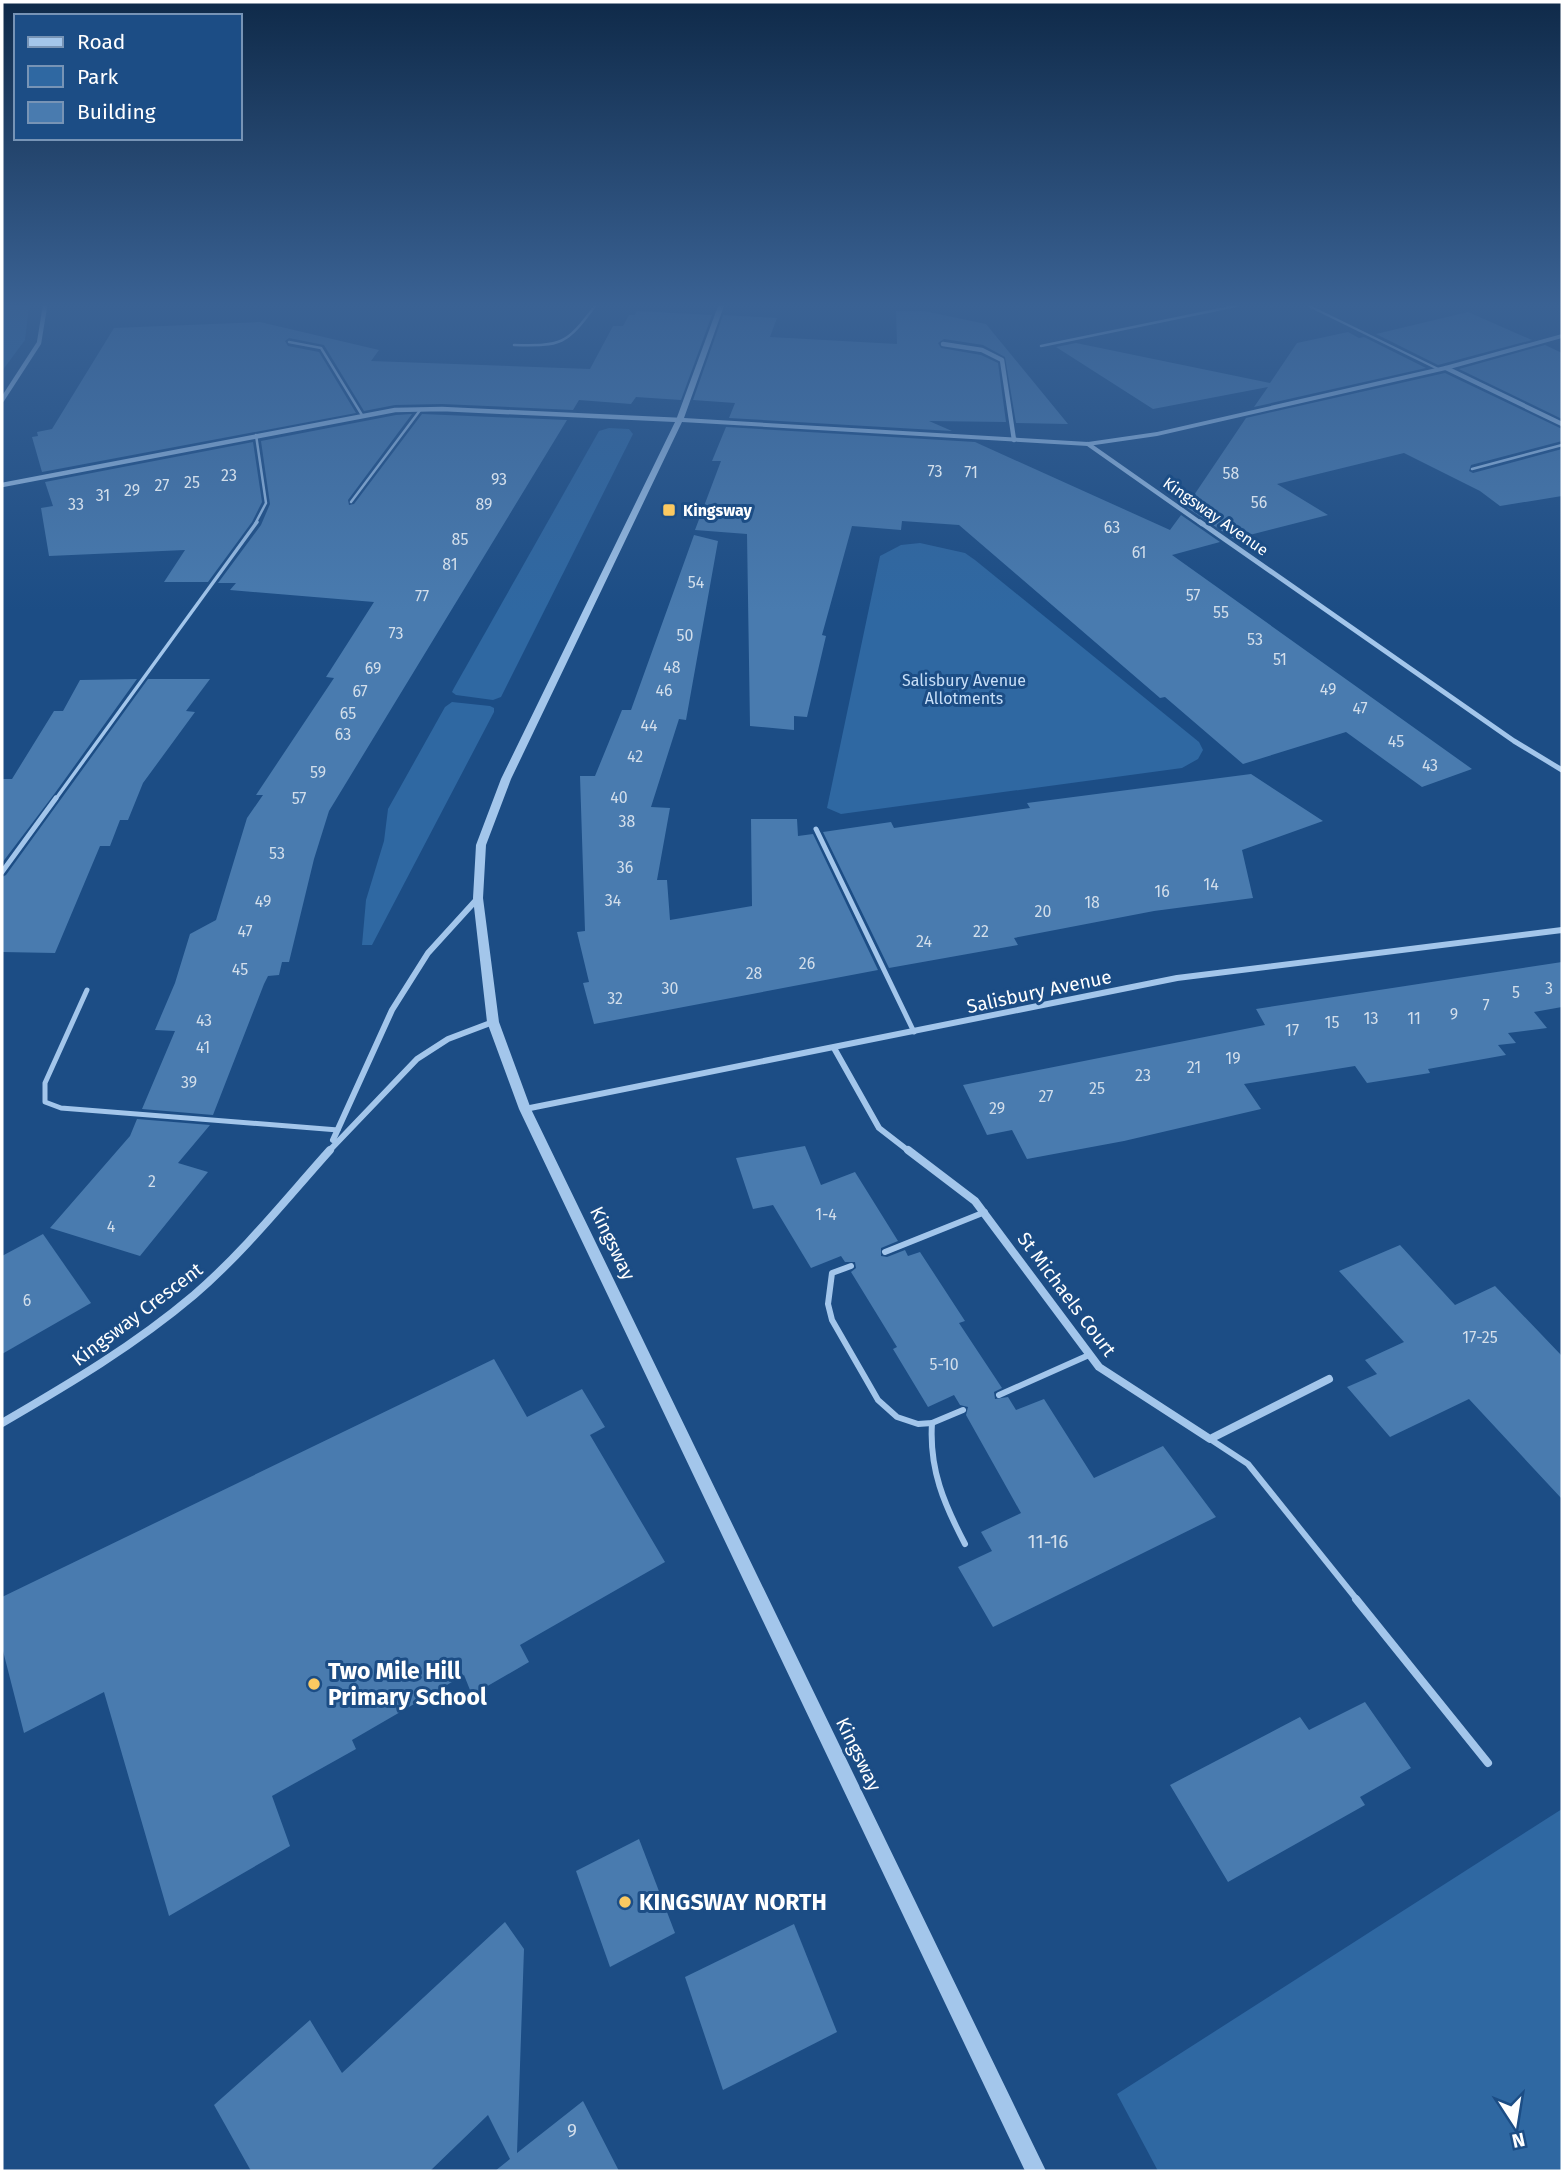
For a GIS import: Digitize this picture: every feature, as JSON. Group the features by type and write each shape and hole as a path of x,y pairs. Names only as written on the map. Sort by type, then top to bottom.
{"street":[{"name":"Kingsway","path":"685,407 506,779 481,845 478,898 492,1022 526,1109 1036,2171"},
{"path":"1009,407 1014,440"},
{"path":"2,485 362,415 421,409 680,420 1088,444 1157,433 1271,407"},
{"path":"1526,407 1562,424"},
{"name":"Kingsway Avenue","path":"1088,444 1514,741 1562,770"},
{"name":"Kingsway Crescent","path":"330,1147 392,1010 428,953 478,898"},
{"name":"Salisbury Avenue","path":"526,1109 1177,978 1324,957 1562,930"},
{"name":"Kingsway Crescent","path":"2,1423 72,1382 125,1346 218,1273 330,1147 412,1063 452,1037 492,1022"},
{"name":"St Michaels Court","path":"834,1048 880,1128 975,1201 1099,1367 1210,1439"},
{"path":"1210,1439 1329,1379"}],"lane":[{"path":"357,407 362,415"},
{"path":"351,502 421,409"},
{"path":"2,872 263,513 266,503 256,435"},
{"path":"1472,469 1562,445"},
{"path":"816,829 914,1032"},
{"path":"88,990 45,1083 45,1102 61,1108 338,1130"},
{"path":"885,1252 985,1212"},
{"path":"851,1266 832,1273 828,1304 832,1320 878,1401 897,1417 918,1424 932,1423 963,1410"},
{"path":"999,1395 1089,1355"},
{"path":"932,1423 930,1445 934,1481 965,1544"},
{"path":"1210,1439 1248,1464 1488,1763"}],"green space":[{"path":"609,428 629,429 633,434 501,697 493,700 456,695 452,692 454,688 599,431"},
{"name":"Salisbury Avenue Allotments","path":"920,543 965,553 975,560 1199,742 1203,750 1198,759 1182,768 841,814 827,808 880,556 901,545"},
{"path":"452,702 490,706 494,708 494,712 372,945 362,945 366,900 384,841 388,809 445,707"},
{"path":"1562,1809 1562,2171 1158,2171 1117,2094"}],"building":[{"path":"65,407 353,407 356,413 42,472 32,437 38,436 37,432 52,429"},
{"path":"362,407 383,407 364,411"},
{"path":"516,407 575,407 573,410"},
{"path":"733,407 1004,407 1006,422 929,421 952,431 729,418"},
{"path":"1013,407 1054,407 1068,424 1016,423"},
{"path":"1293,407 1517,407 1562,429 1562,441 1471,465 1469,471 1473,473 1562,449 1562,496 1500,506 1480,491 1404,453 1277,484 1328,515 1234,539 1186,507 1246,418"},
{"path":"1538,407 1562,407 1562,419"},
{"path":"412,414 348,500 349,505 354,504 422,414 567,420 329,811 314,859 289,962 282,962 279,975 268,976 264,984 213,1115 142,1109 175,1031 155,1030 175,983 190,934 216,920 247,818 263,795 256,795 334,678 326,677 374,602 230,590 236,583 218,583 261,525 270,504 261,441"},
{"path":"726,427 975,442 1170,530 1181,515 1220,542 1172,555 1472,769 1422,787 1346,732 1243,764 1165,697 1160,698 959,525 902,521 901,530 852,526 822,635 826,636 807,717 794,716 794,730 750,726 747,534 695,530 721,461 712,461"},
{"path":"253,442 262,502 252,522 208,582 164,582 185,550 49,556 41,508 53,506 45,482"},
{"path":"694,535 718,541 686,720 679,719 651,807 670,808 657,880 667,880 670,920 752,906 751,819 797,819 798,836 813,834 878,970 594,1024 583,983 589,982 577,932 585,931 580,776 595,776 622,710 631,710"},
{"path":"137,679 2,863 2,779 12,779 54,711 63,711 80,680"},
{"path":"148,679 210,679 186,711 195,712 143,783 128,820 120,820 110,846 100,846 55,953 2,952 2,877"},
{"path":"1251,774 1323,821 1242,850 1253,898 1154,911 1014,938 1018,945 889,968 823,832 891,822 894,828 1030,808 1027,803"},
{"path":"1562,962 1562,1007 1534,1012 1547,1028 1508,1033 1516,1043 1498,1045 1506,1055 1428,1069 1430,1073 1367,1083 1355,1066 1244,1084 1261,1109 1124,1141 1027,1159 1012,1130 987,1135 963,1085 1265,1025 1256,1009"},
{"path":"137,1119 210,1125 178,1163 208,1172 140,1256 50,1228 130,1136"},
{"path":"805,1146 821,1185 855,1172 898,1241 881,1248 881,1256 887,1257 905,1250 908,1256 920,1252 965,1321 959,1323 1002,1388 994,1392 995,1399 1008,1397 1016,1410 1044,1399 1094,1478 1163,1446 1216,1517 993,1627 958,1567 992,1551 981,1532 1021,1513 966,1415 968,1407 960,1405 954,1395 928,1407 893,1349 897,1347 851,1272 856,1268 855,1262 845,1262 841,1256 811,1268 773,1205 753,1209 736,1158"},
{"path":"43,1234 91,1303 2,1354 2,1256"},
{"path":"1400,1245 1455,1305 1495,1286 1562,1356 1562,1499 1469,1399 1390,1437 1347,1387 1377,1374 1365,1360 1404,1342 1339,1271"},
{"path":"494,1359 527,1417 582,1389 605,1427 590,1435 665,1562 520,1645 529,1662 472,1695 464,1675 352,1740 356,1749 272,1796 290,1846 169,1916 104,1692 24,1733 2,1647 2,1597"},
{"path":"1365,1702 1411,1768 1360,1797 1365,1805 1228,1882 1170,1785 1300,1717 1309,1730"},
{"name":"KINGSWAY NORTH","path":"639,1839 675,1933 610,1967 576,1871"},
{"path":"505,1922 524,1949 517,2153 583,2101 619,2171 495,2171 510,2159 488,2115 430,2171 251,2171 214,2105 310,2020 342,2073"},
{"path":"794,1924 837,2032 723,2090 685,1977"}],"place":[{"name":"Kingsway","path":"669,510"},
{"name":"Two Mile Hill Primary School","path":"314,1684"},
{"name":"KINGSWAY NORTH","path":"625,1902"}]}
